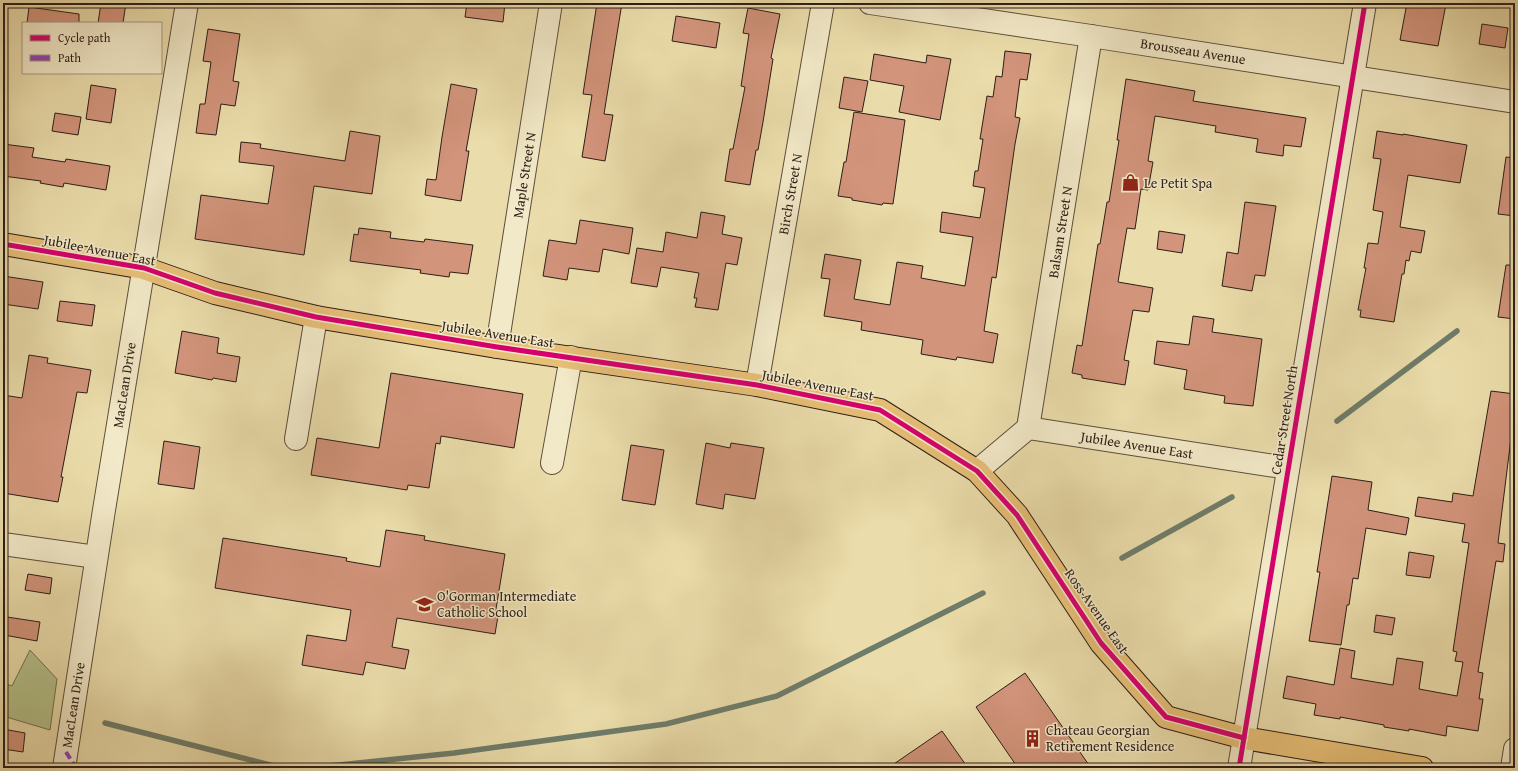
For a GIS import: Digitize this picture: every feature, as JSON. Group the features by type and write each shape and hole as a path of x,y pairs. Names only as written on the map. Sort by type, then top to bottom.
{"main road":[{"name":"Jubilee Avenue East","path":"3,244 144,268 215,293 316,317 497,347 757,385 880,410 978,471"},
{"name":"Ross Avenue East","path":"978,471 1017,515 1101,643 1166,717 1244,738 1422,768"}],"street":[{"name":"MacLean Drive","path":"64,768 96,557 187,3"},
{"name":"Maple Street N","path":"497,347 551,3"},
{"name":"Birch Street N","path":"757,385 823,3"},
{"name":"Brousseau Avenue","path":"870,3 1354,76 1515,102"},
{"name":"Cedar Street North","path":"1239,768 1365,3"},
{"name":"Balsam Street N","path":"1028,428 1091,36"},
{"path":"296,439 316,317"},
{"path":"552,463 571,357"},
{"name":"Jubilee Avenue East","path":"1028,428 1288,468"},
{"path":"978,471 1028,428"},
{"path":"3,544 96,557"},
{"path":"1512,768 1515,749"}],"green space":[{"path":"30,650 57,679 50,730 3,716 3,683 12,686"}],"building":[{"path":"101,3 126,3 123,22 98,22"},
{"path":"467,3 505,3 503,22 465,17"},
{"path":"597,3 622,3 604,114 613,115 605,161 582,157 592,95 583,94"},
{"path":"1407,3 1446,4 1438,46 1400,40"},
{"path":"29,7 79,14 79,22 27,22"},
{"path":"748,8 780,14 771,58 773,59 763,122 750,185 725,181 730,149 733,149 745,87 741,86 749,34 743,33"},
{"path":"676,16 720,23 716,48 672,41"},
{"path":"1482,24 1508,28 1505,48 1479,44"},
{"path":"208,29 240,34 233,81 239,82 235,106 221,104 216,135 196,133 200,104 205,104 211,62 203,61"},
{"path":"1005,51 1031,54 1027,80 1020,79 1015,117 1020,118 996,278 992,277 984,331 998,334 993,363 957,357 956,360 921,354 923,340 861,330 862,322 824,316 830,279 821,278 825,254 861,260 854,299 890,305 897,262 923,266 921,278 965,286 973,237 940,232 942,212 980,218 985,188 973,186 975,171 978,171 983,139 980,139 987,96 993,97 996,76 1002,77"},
{"path":"874,54 926,63 927,55 951,59 940,120 899,112 904,86 870,80"},
{"path":"844,77 868,81 862,112 839,108"},
{"path":"1126,79 1195,91 1193,101 1306,118 1301,147 1284,145 1283,156 1256,152 1258,139 1215,132 1216,126 1155,116 1148,161 1153,162 1148,190 1141,189 1135,229 1127,228 1118,282 1153,288 1149,312 1133,310 1124,360 1129,361 1125,385 1082,378 1082,375 1072,373 1077,345 1082,346 1098,244 1100,244 1107,202 1109,202 1119,140 1117,140"},
{"path":"451,84 477,89 466,151 469,151 461,201 425,195 427,179 436,180"},
{"path":"91,85 116,89 111,123 86,119"},
{"path":"854,112 905,120 893,204 883,203 882,205 838,196 844,162 846,162"},
{"path":"55,113 81,117 78,135 52,131"},
{"path":"350,131 380,136 372,194 314,186 304,255 195,239 201,195 268,204 274,166 239,162 241,142 261,144 260,148 345,161"},
{"path":"1377,131 1467,145 1460,183 1408,175 1400,227 1425,231 1421,253 1411,251 1409,261 1406,260 1404,274 1402,274 1394,322 1360,317 1361,310 1358,310 1366,268 1364,268 1368,243 1378,244 1383,212 1373,210 1381,159 1373,158"},
{"path":"3,144 34,148 32,157 65,162 66,159 110,166 106,190 64,183 63,187 40,183 41,181 3,176"},
{"path":"1506,157 1515,158 1515,216 1498,214"},
{"path":"1245,202 1276,206 1265,276 1255,275 1252,291 1222,286 1227,252 1238,254"},
{"path":"701,212 725,216 722,234 742,238 737,265 726,263 718,310 695,307 697,298 694,298 699,273 661,267 657,287 631,283 637,248 663,252 666,232 697,238"},
{"path":"580,220 633,228 629,254 603,249 599,272 569,268 567,280 543,276 549,240 576,244"},
{"path":"359,228 391,232 390,238 424,242 425,239 473,245 468,274 450,272 449,277 420,273 421,270 350,261 354,234 358,235"},
{"path":"1159,231 1185,235 1182,253 1157,249"},
{"path":"1506,265 1515,265 1515,319 1498,317"},
{"path":"3,276 43,282 38,309 3,304"},
{"path":"60,301 95,305 92,326 57,321"},
{"path":"1193,316 1214,319 1212,332 1262,339 1253,406 1224,403 1225,396 1184,389 1187,370 1154,364 1157,341 1189,345"},
{"path":"182,331 219,338 217,353 240,357 236,382 213,378 212,380 175,373"},
{"path":"29,355 48,358 47,363 91,370 87,393 77,392 61,477 63,477 58,502 3,493 3,395 22,398"},
{"path":"391,373 523,394 514,448 441,436 440,444 436,443 429,488 408,485 407,490 311,475 317,438 379,448"},
{"path":"1491,391 1515,394 1515,406 1498,543 1505,544 1503,562 1496,561 1478,672 1483,673 1479,699 1483,699 1478,731 1447,726 1446,736 1409,729 1409,731 1384,727 1384,725 1340,717 1340,719 1314,715 1316,704 1283,698 1287,676 1334,685 1340,648 1355,651 1351,678 1393,685 1397,658 1423,662 1419,689 1457,696 1463,662 1455,661 1457,652 1453,651 1469,543 1462,542 1465,524 1415,516 1418,497 1452,502 1453,493 1473,496"},
{"path":"164,441 200,447 194,489 158,484"},
{"path":"706,443 730,448 731,443 764,448 755,499 725,494 723,509 696,504"},
{"path":"631,445 664,450 655,505 622,500"},
{"path":"1332,476 1372,482 1368,510 1409,518 1406,535 1366,528 1358,579 1353,578 1341,645 1309,641 1320,572 1317,572"},
{"name":"O'Gorman Intermediate Catholic School","path":"386,530 425,536 424,540 505,554 495,615 498,616 495,634 397,618 392,647 409,650 405,669 366,662 363,675 302,665 307,635 346,641 351,610 215,588 223,538 347,558 346,561 380,567"},
{"path":"1409,552 1434,556 1430,578 1406,575"},
{"path":"28,574 52,578 50,594 25,590"},
{"path":"1376,615 1395,618 1392,635 1374,632"},
{"path":"7,617 40,622 37,641 4,635"},
{"name":"Chateau Georgian Retirement Residence","path":"1025,673 1091,768 1018,768 976,707"},
{"path":"3,729 25,733 23,752 3,749"},
{"path":"942,731 968,768 888,768"}],"waterway":[{"path":"1337,421 1457,331"},
{"path":"1122,558 1232,497"},
{"path":"310,768 454,753 666,724 777,696 983,593"},
{"path":"105,723 282,768"}],"marked path":[{"path":"66,752 76,768"}],"cycle path":[{"path":"1239,768 1365,3"},
{"path":"3,244 144,268 215,293 316,317 497,347 757,385 880,410 977,471 1017,515 1101,643 1166,717 1244,738"}],"place":[{"name":"Le Petit Spa","path":"1131,183"},
{"name":"O'Gorman Intermediate Catholic School","path":"424,604"},
{"name":"Chateau Georgian Retirement Residence","path":"1033,738"}]}
